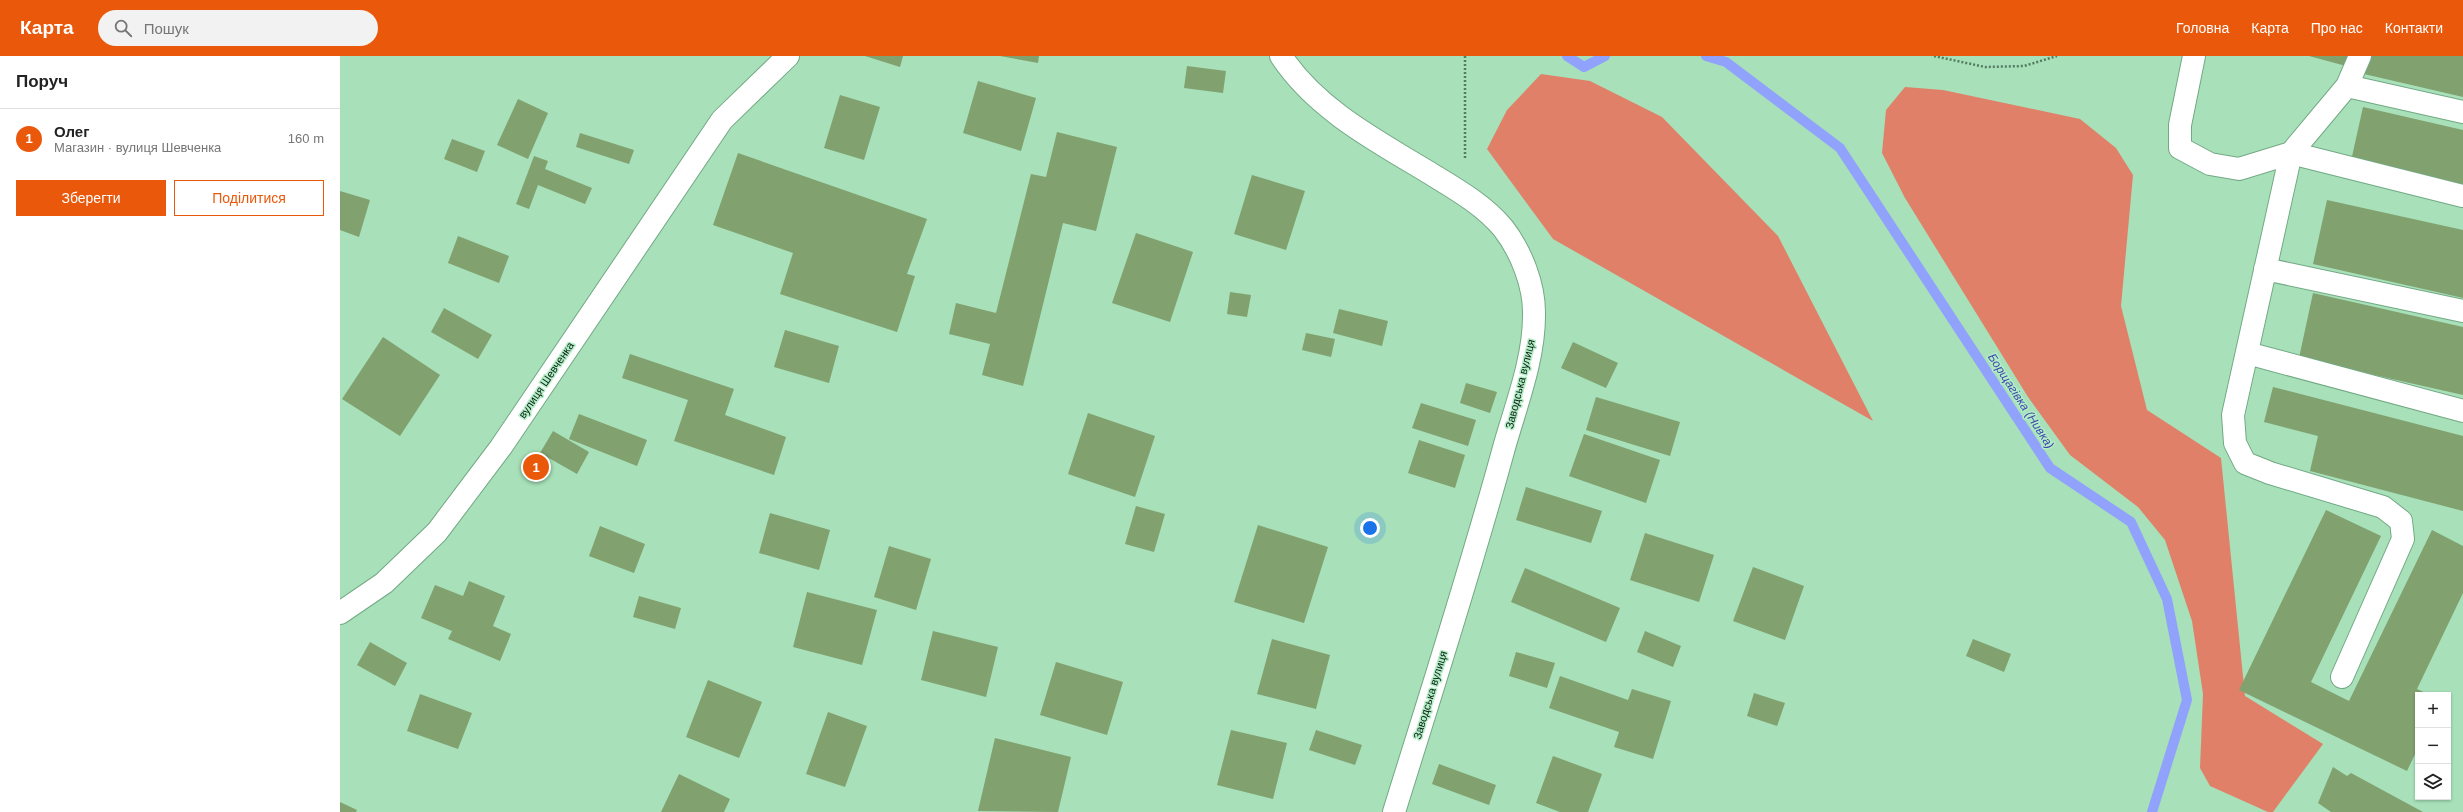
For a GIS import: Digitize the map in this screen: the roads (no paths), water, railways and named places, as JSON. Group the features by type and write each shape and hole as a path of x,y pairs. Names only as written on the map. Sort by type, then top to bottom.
{"street":[{"name":"вулиця Шевченка","path":"340,613 384,583 436,532 501,447 722,120 772,56"},
{"name":"вулиця Шевченка","path":"722,120 788,56"},
{"name":"Заводська вулиця","path":"1281,56 1292,73 1323,103 1378,142 1465,195 1503,229 1526,269 1535,314 1531,348 1482,528 1394,812"},
{"path":"2194,56 2180,125 2180,148 2210,164 2239,169 2291,153 2463,196"},
{"path":"2342,677 2403,539 2401,521 2383,507 2270,473 2245,463 2236,443 2233,415 2291,153 2347,86 2360,56"},
{"path":"2347,86 2463,112"},
{"path":"2265,269 2463,311"},
{"path":"2247,353 2463,411"}],"waterway":[{"name":"Борщагівка (Нивка)","path":"1567,56 1584,67 1605,56"},
{"name":"Борщагівка (Нивка)","path":"1706,56 1726,62 1840,148 2050,468 2131,522 2167,599 2187,700 2152,812"}],"place":[{"name":"Олег","path":"536,467"}]}
